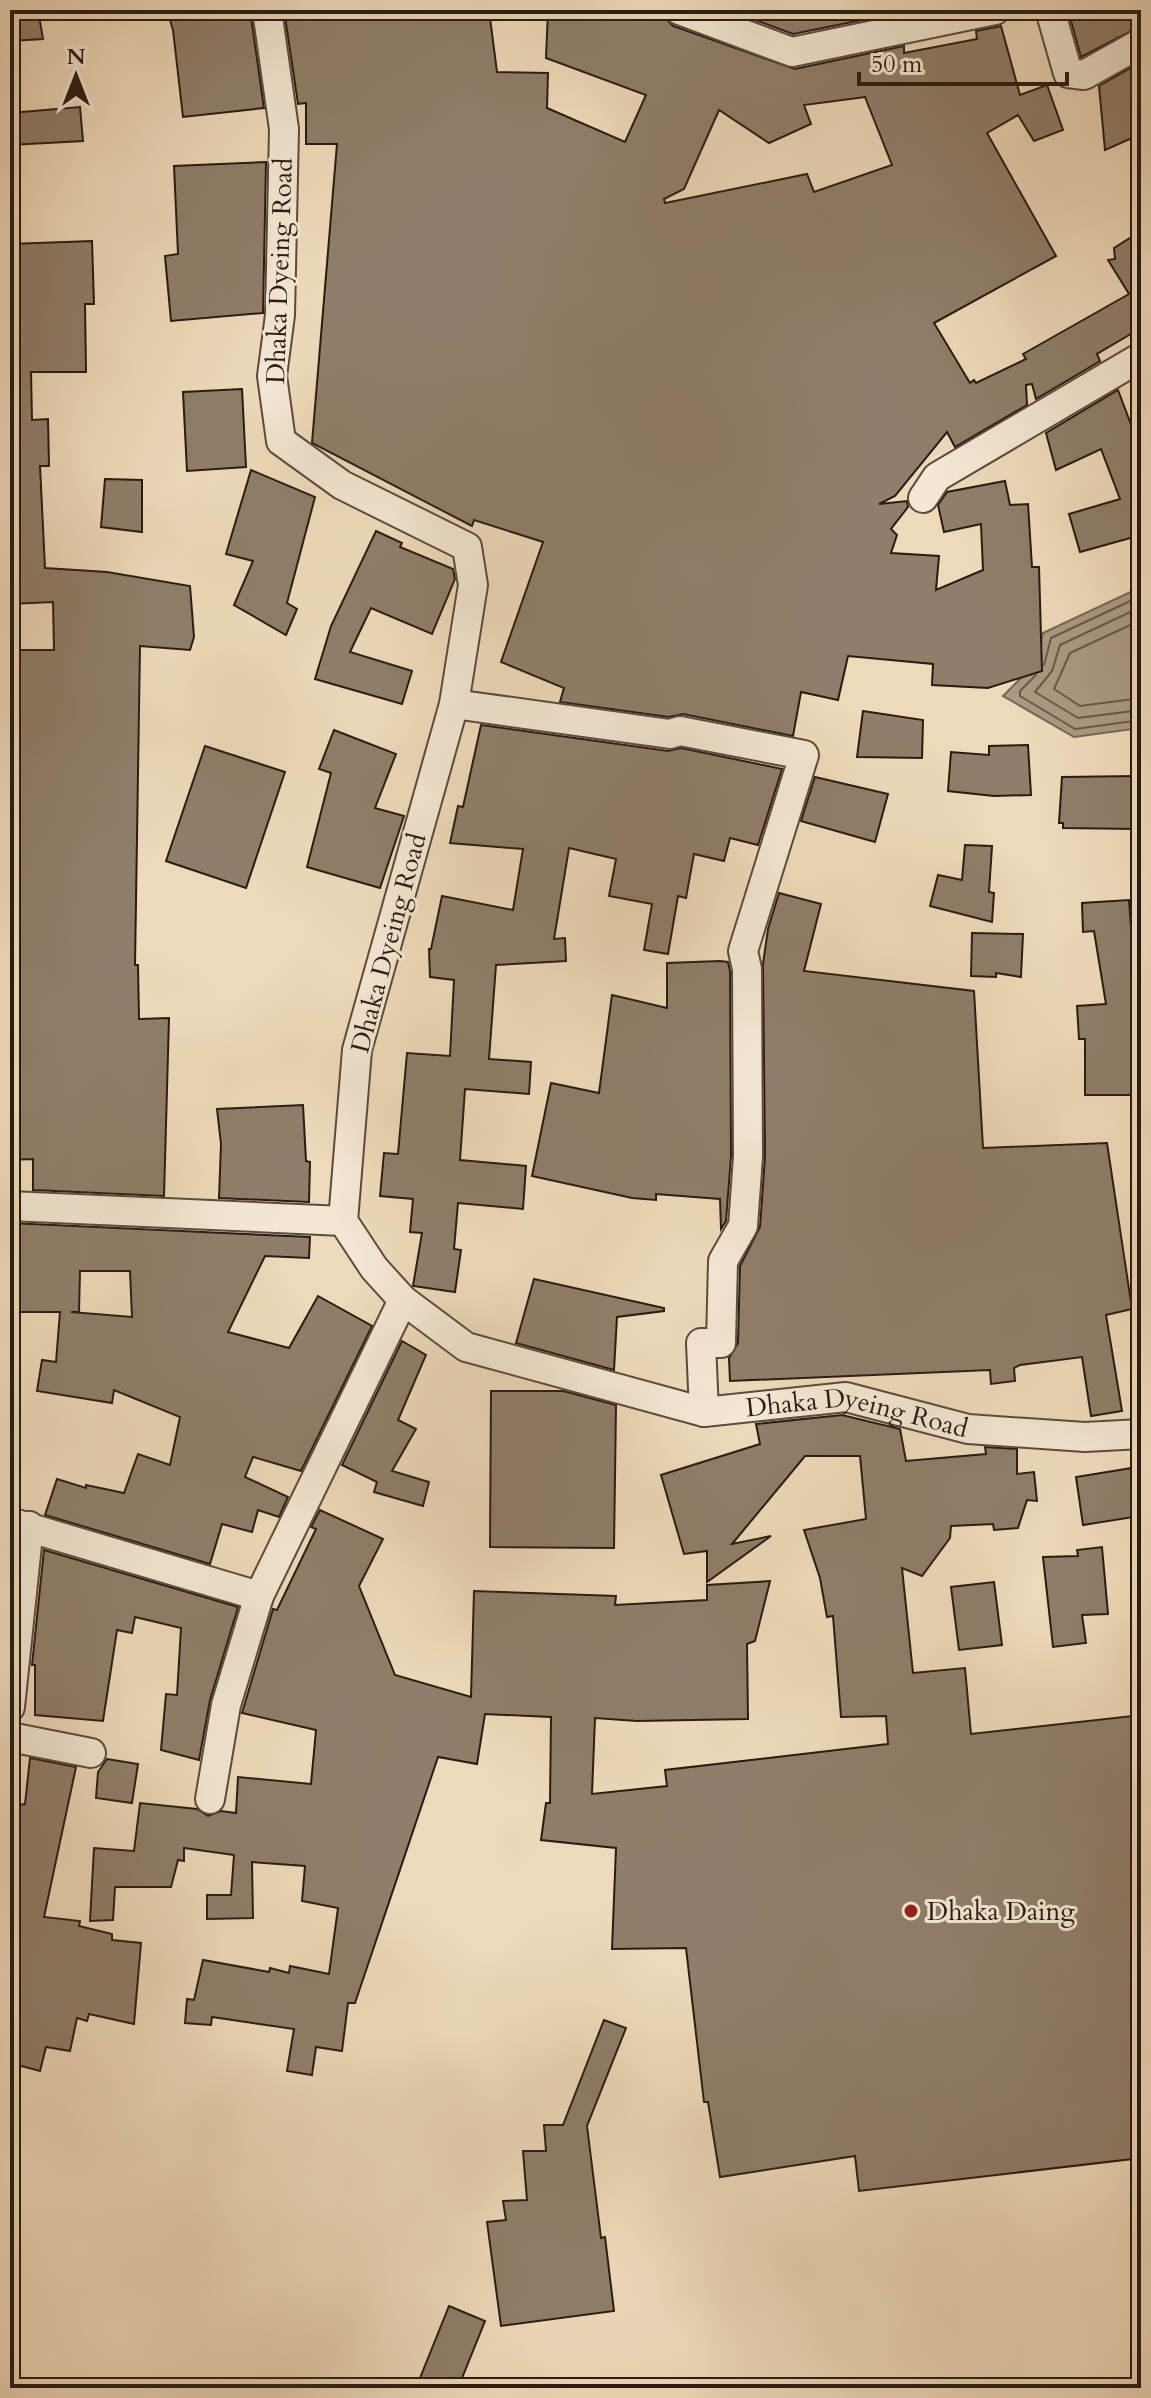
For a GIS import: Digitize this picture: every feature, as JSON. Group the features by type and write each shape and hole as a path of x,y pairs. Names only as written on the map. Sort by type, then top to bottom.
{"street":[{"name":"Dhaka Dyeing Road","path":"267,10 284,129 280,315 272,376 281,441 342,485 467,547 473,585 454,704 357,1050 343,1221 374,1268 403,1300 466,1347 704,1412 846,1397 968,1429 1085,1437 1141,1434"},
{"path":"679,10 792,52 995,10"},
{"path":"1050,10 1068,73 1084,75 1141,43"},
{"path":"923,498 937,477 1141,357"},
{"path":"454,704 670,734 680,731 804,755 743,951 747,969 748,1142 743,1226 723,1261 721,1343 701,1343 704,1412"},
{"path":"10,1206 343,1221"},
{"path":"210,1799 226,1705 259,1596 403,1300"},
{"path":"10,1707 20,1524 259,1596"},
{"path":"10,1737 91,1753"}],"water":[{"path":"1141,587 1141,728 1074,737 1003,696 1036,663 1043,633"}],"building":[{"path":"10,10 38,10 43,39 10,41"},
{"path":"167,10 250,10 264,108 183,117 173,30"},
{"path":"284,10 381,10 381,13 489,10 497,72 548,73 547,108 625,142 646,95 546,58 548,10 643,10 664,17 673,26 795,69 904,46 904,53 977,39 976,31 1001,26 1020,95 1047,85 1063,130 1034,141 1018,115 987,133 1056,256 934,323 970,383 974,380 976,383 1026,359 1023,354 1129,294 1108,260 1115,259 1114,248 1141,231 1141,328 1097,354 1100,361 1036,399 1032,384 1026,385 1027,405 955,447 947,432 895,496 879,504 907,501 908,507 891,529 897,535 891,553 939,556 936,590 983,570 981,524 944,532 938,505 947,492 1005,481 1010,505 1028,504 1032,567 1039,567 1042,671 988,688 932,685 933,664 848,656 838,700 801,692 793,736 683,714 669,717 560,702 564,688 501,662 543,542 474,520 472,526 312,443 337,144 306,144 306,103 298,104","holes":["865,97 892,165 814,192 807,174 665,203 664,199 684,189 719,110 769,143 811,124 804,105"]},
{"path":"728,10 901,10 902,12 793,34"},
{"path":"1068,10 1141,10 1141,26 1081,57"},
{"path":"1141,62 1141,134 1105,150 1099,86"},
{"path":"80,107 83,141 10,145 10,113"},
{"path":"266,162 263,313 171,321 165,256 178,254 174,166"},
{"path":"92,241 94,304 85,304 86,372 31,372 32,420 48,419 49,466 40,466 45,568 107,572 190,586 194,637 190,650 140,646 135,965 138,965 139,1019 169,1018 164,1196 33,1190 33,1159 10,1160 10,650 54,650 53,602 10,604 10,244"},
{"path":"242,389 246,467 187,471 183,392"},
{"path":"1118,390 1141,451 1141,549 1134,537 1080,552 1069,514 1120,499 1101,449 1056,470 1046,433"},
{"path":"251,470 315,497 287,603 297,609 286,635 234,605 253,561 226,554"},
{"path":"105,479 142,480 142,532 101,527"},
{"path":"376,531 402,543 400,547 453,569 455,579 432,634 371,608 350,652 412,671 402,704 315,679 331,626"},
{"path":"863,711 923,720 922,758 857,757"},
{"path":"481,725 668,751 681,748 782,769 758,845 730,838 724,861 694,854 686,898 678,896 668,954 644,950 652,904 609,896 616,859 569,848 554,939 565,938 566,961 496,965 489,1059 531,1062 529,1094 465,1089 460,1160 526,1166 523,1209 458,1203 454,1249 461,1250 455,1292 413,1286 422,1233 410,1232 413,1199 380,1196 384,1153 398,1154 407,1053 450,1056 454,980 430,977 429,949 442,896 513,910 523,849 450,843 458,806 463,807"},
{"path":"334,730 396,754 375,808 404,816 380,888 307,867 331,773 319,769"},
{"path":"1028,745 1031,795 994,796 948,791 951,752 989,755 989,746"},
{"path":"205,746 285,772 246,888 166,861"},
{"path":"1136,776 1136,829 1063,828 1063,823 1059,823 1062,777"},
{"path":"815,777 888,794 875,842 801,821"},
{"path":"965,845 992,846 989,892 994,893 992,922 930,906 938,875 962,880"},
{"path":"779,893 821,904 804,971 974,991 983,1148 1107,1143 1132,1309 1106,1315 1122,1411 1091,1416 1082,1357 1020,1365 1014,1368 1015,1381 991,1384 990,1370 730,1381 729,1358 738,1343 740,1266 760,1227 765,1157 763,964 768,929"},
{"path":"1129,900 1133,955 1141,993 1141,1011 1131,1013 1133,1095 1085,1095 1085,1039 1079,1039 1077,1006 1106,1004 1094,931 1083,932 1082,903"},
{"path":"972,933 1023,934 1021,977 996,973 996,977 971,976"},
{"path":"728,962 730,971 731,1156 726,1221 721,1229 720,1199 656,1194 656,1200 632,1198 532,1176 551,1083 599,1093 612,995 667,1008 667,963"},
{"path":"303,1105 306,1161 310,1162 309,1202 219,1198 221,1144 217,1109"},
{"path":"10,1223 310,1237 309,1258 265,1256 228,1332 289,1348 318,1296 372,1326 301,1471 253,1457 245,1477 288,1497 279,1517 258,1510 252,1532 222,1524 210,1564 45,1515 57,1479 86,1488 86,1485 124,1493 138,1454 170,1465 180,1417 114,1390 112,1403 37,1391 42,1360 56,1362 60,1312 12,1312","holes":["80,1271 130,1271 132,1317 71,1312 79,1312"]},
{"path":"534,1279 664,1308 664,1311 617,1317 614,1370 516,1343"},
{"path":"402,1341 426,1355 398,1420 416,1429 392,1471 429,1482 423,1506 374,1492 377,1482 342,1465"},
{"path":"491,1391 563,1391 616,1405 614,1548 490,1547"},
{"path":"842,1415 900,1429 906,1461 986,1454 985,1447 1017,1449 1017,1474 1034,1472 1037,1501 1027,1500 1018,1528 994,1530 993,1524 951,1526 950,1538 922,1576 902,1568 913,1673 965,1668 971,1734 1141,1715 1141,2158 859,2191 855,2156 720,2177 708,2102 704,2102 686,1948 612,1949 616,1848 541,1840 546,1803 550,1803 551,1717 485,1714 477,1764 438,1757 355,2003 348,2003 342,2051 316,2047 312,2075 287,2071 294,2029 212,2017 211,2025 185,2023 187,1999 194,2000 203,1960 269,1972 270,1968 289,1973 290,1966 329,1974 338,1908 302,1901 305,1866 252,1862 253,1918 207,1919 207,1895 231,1895 234,1855 184,1848 184,1861 178,1860 171,1887 115,1887 113,1920 90,1921 94,1848 134,1851 140,1803 197,1809 208,1816 221,1811 236,1813 238,1777 311,1784 316,1730 242,1713 273,1609 277,1610 316,1529 311,1527 320,1510 383,1539 359,1586 395,1675 471,1697 474,1591 616,1596 615,1605 707,1600 707,1585 770,1581 755,1641 747,1644 748,1719 637,1721 595,1718 592,1794 667,1786 665,1770 888,1744 886,1716 841,1717 833,1616 827,1617 820,1578 804,1530 866,1519 860,1456 805,1456 732,1544 771,1536 707,1582 707,1551 684,1554 661,1475 760,1444 756,1424"},
{"path":"1132,1468 1140,1516 1083,1525 1076,1477"},
{"path":"1102,1547 1108,1614 1082,1615 1086,1643 1053,1647 1043,1557 1078,1556 1077,1550"},
{"path":"44,1550 238,1607 210,1700 199,1760 161,1750 166,1694 177,1695 181,1628 135,1617 132,1633 117,1630 103,1721 35,1715 35,1665 32,1665"},
{"path":"994,1582 1002,1645 959,1650 951,1587"},
{"path":"30,1758 76,1767 44,1917 80,1921 79,1926 112,1934 112,1940 141,1943 134,2024 89,2014 87,2021 77,2018 70,2051 46,2047 40,2071 10,2063 10,1806 25,1804"},
{"path":"107,1759 138,1764 132,1803 96,1798 98,1772"},
{"path":"604,2020 626,2028 587,2126 614,2311 501,2326 487,2222 506,2220 503,2201 527,2200 523,2151 546,2151 544,2125 563,2125"},
{"path":"449,2306 485,2321 458,2388 416,2388"}],"place":[{"name":"Dhaka Daing","path":"911,1911"}]}
